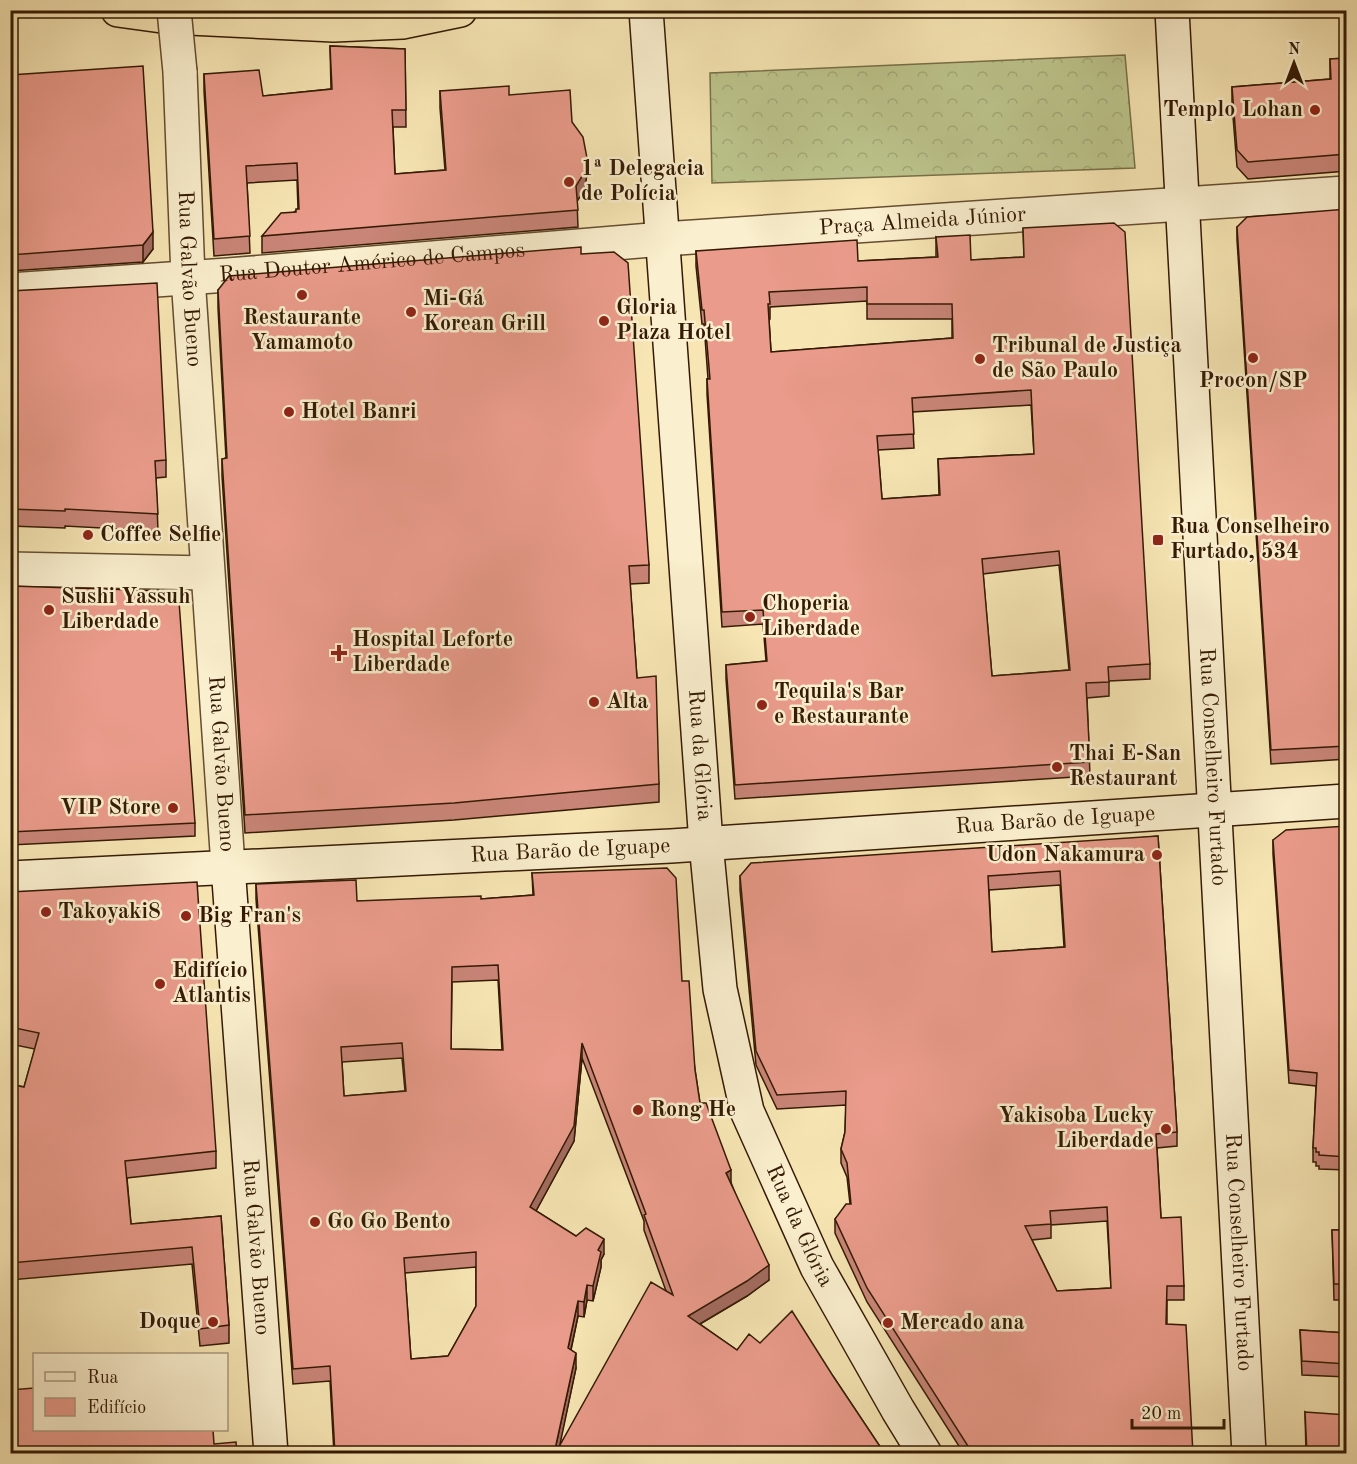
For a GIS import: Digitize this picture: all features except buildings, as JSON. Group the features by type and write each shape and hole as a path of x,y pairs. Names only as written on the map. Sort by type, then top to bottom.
{"highway":[{"path":"118,10 169,17 334,25 402,22 460,10"}],"street":[{"name":"Rua Galvão Bueno","path":"174,10 180,72 188,278 207,573 271,1454"},
{"name":"Rua da Glória","path":"646,10 706,843 720,988 747,1111 818,1267 925,1454"},
{"name":"Rua Conselheiro Furtado","path":"1172,10 1249,1454"},
{"name":"Praça Almeida Júnior","path":"663,239 1347,193"},
{"name":"Rua Doutor Américo de Campos","path":"10,290 188,278 663,239"},
{"path":"10,570 207,573"},
{"name":"Rua Barão de Iguape","path":"10,878 706,843 1347,801"}],"green space":[{"path":"1125,55 1135,168 712,183 710,73"}],"place":[{"name":"Templo Lohan","path":"1315,110"},
{"name":"1ª Delegacia de Polícia","path":"569,182"},
{"name":"Restaurante Yamamoto","path":"302,295"},
{"name":"Mi-Gá Korean Grill","path":"411,312"},
{"name":"Gloria Plaza Hotel","path":"604,321"},
{"name":"Procon/SP","path":"1253,358"},
{"name":"Tribunal de Justiça de São Paulo","path":"980,359"},
{"name":"Hotel Banri","path":"289,412"},
{"name":"Coffee Selfie","path":"88,535"},
{"name":"Rua Conselheiro Furtado, 534","path":"1158,540"},
{"name":"Sushi Yassuh Liberdade","path":"49,610"},
{"name":"Choperia Liberdade","path":"750,617"},
{"name":"Hospital Leforte Liberdade","path":"339,653"},
{"name":"Alta","path":"594,702"},
{"name":"Tequila's Bar e Restaurante","path":"762,705"},
{"name":"Thai E-San Restaurant","path":"1057,767"},
{"name":"VIP Store","path":"173,808"},
{"name":"Udon Nakamura","path":"1157,855"},
{"name":"Takoyaki8","path":"46,912"},
{"name":"Big Fran's","path":"186,916"},
{"name":"Edifício Atlantis","path":"160,984"},
{"name":"Rong He","path":"638,1110"},
{"name":"Yakisoba Lucky Liberdade","path":"1166,1129"},
{"name":"Go Go Bento","path":"315,1222"},
{"name":"Doque","path":"213,1322"},
{"name":"Mercado ana","path":"888,1323"}]}
